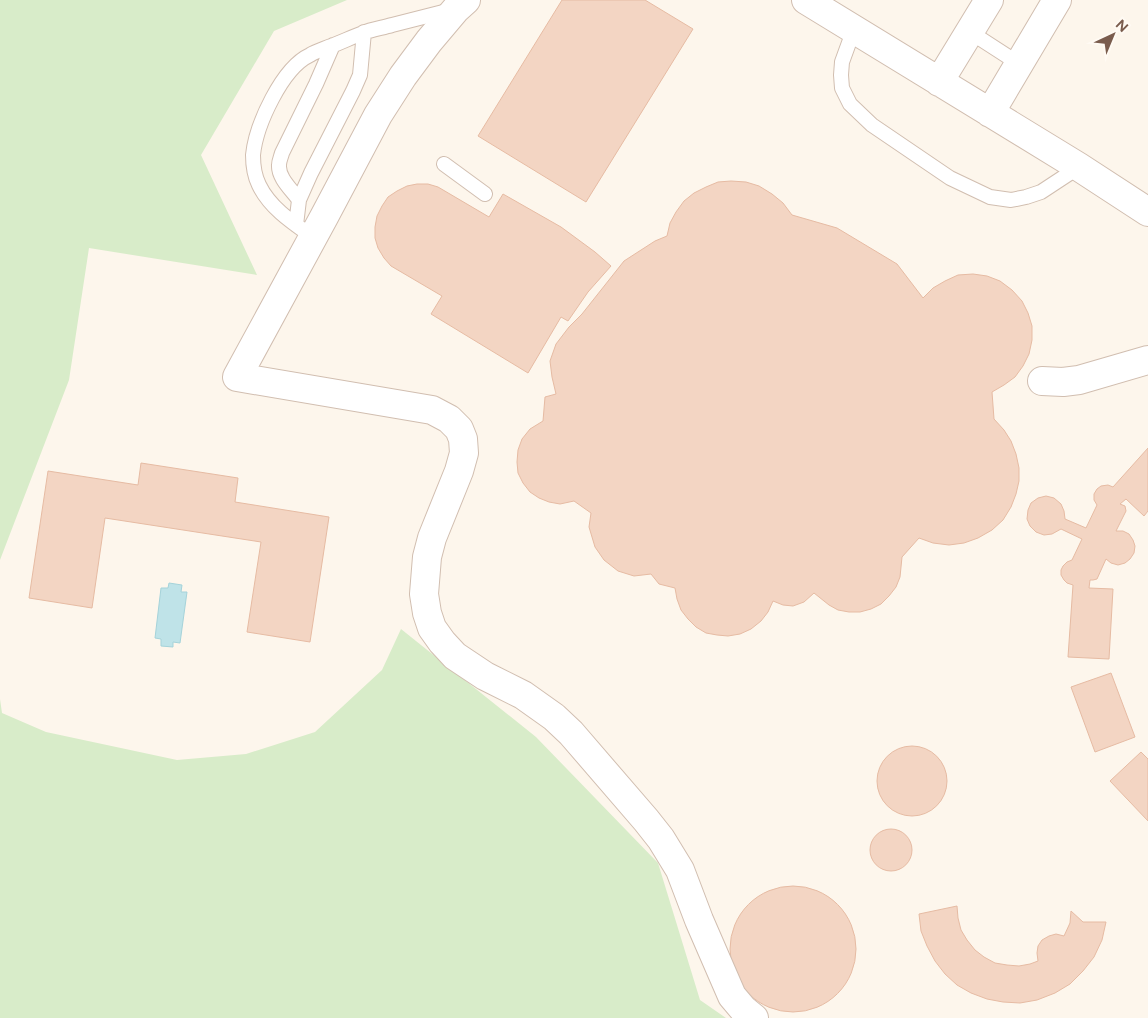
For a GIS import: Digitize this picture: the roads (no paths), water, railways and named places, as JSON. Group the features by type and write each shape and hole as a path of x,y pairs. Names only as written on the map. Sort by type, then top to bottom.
{"street":[{"path":"806,0 990,112 1148,212"},
{"path":"940,82 989,0"},
{"path":"990,112 1057,0"},
{"path":"461,4 429,41 403,76 304,231 237,377 432,410 449,418 459,429 463,439 464,453 459,471 432,538 427,557 424,594 432,628 455,656 485,676 523,695 554,717 646,820 661,839 680,870 732,996 754,1018"},
{"path":"1042,381 1063,382 1079,380 1148,360"}],"lane":[{"path":"304,231 279,211 266,196 258,184 254,169 253,155 264,116 286,75 308,55 364,32 461,4"},
{"path":"854,29 842,62 841,75 842,88 850,104 872,124 950,178 990,197 1011,200 1041,192 1078,167"},
{"path":"299,200 360,75 364,32"},
{"path":"970,32 1018,63"},
{"path":"304,231 299,200 282,177 279,163 333,45"},
{"path":"444,164 485,194"}],"water":[{"path":"169,583 182,585 181,592 187,592 180,643 173,642 173,647 161,646 161,639 155,638 161,588 168,588"}]}
